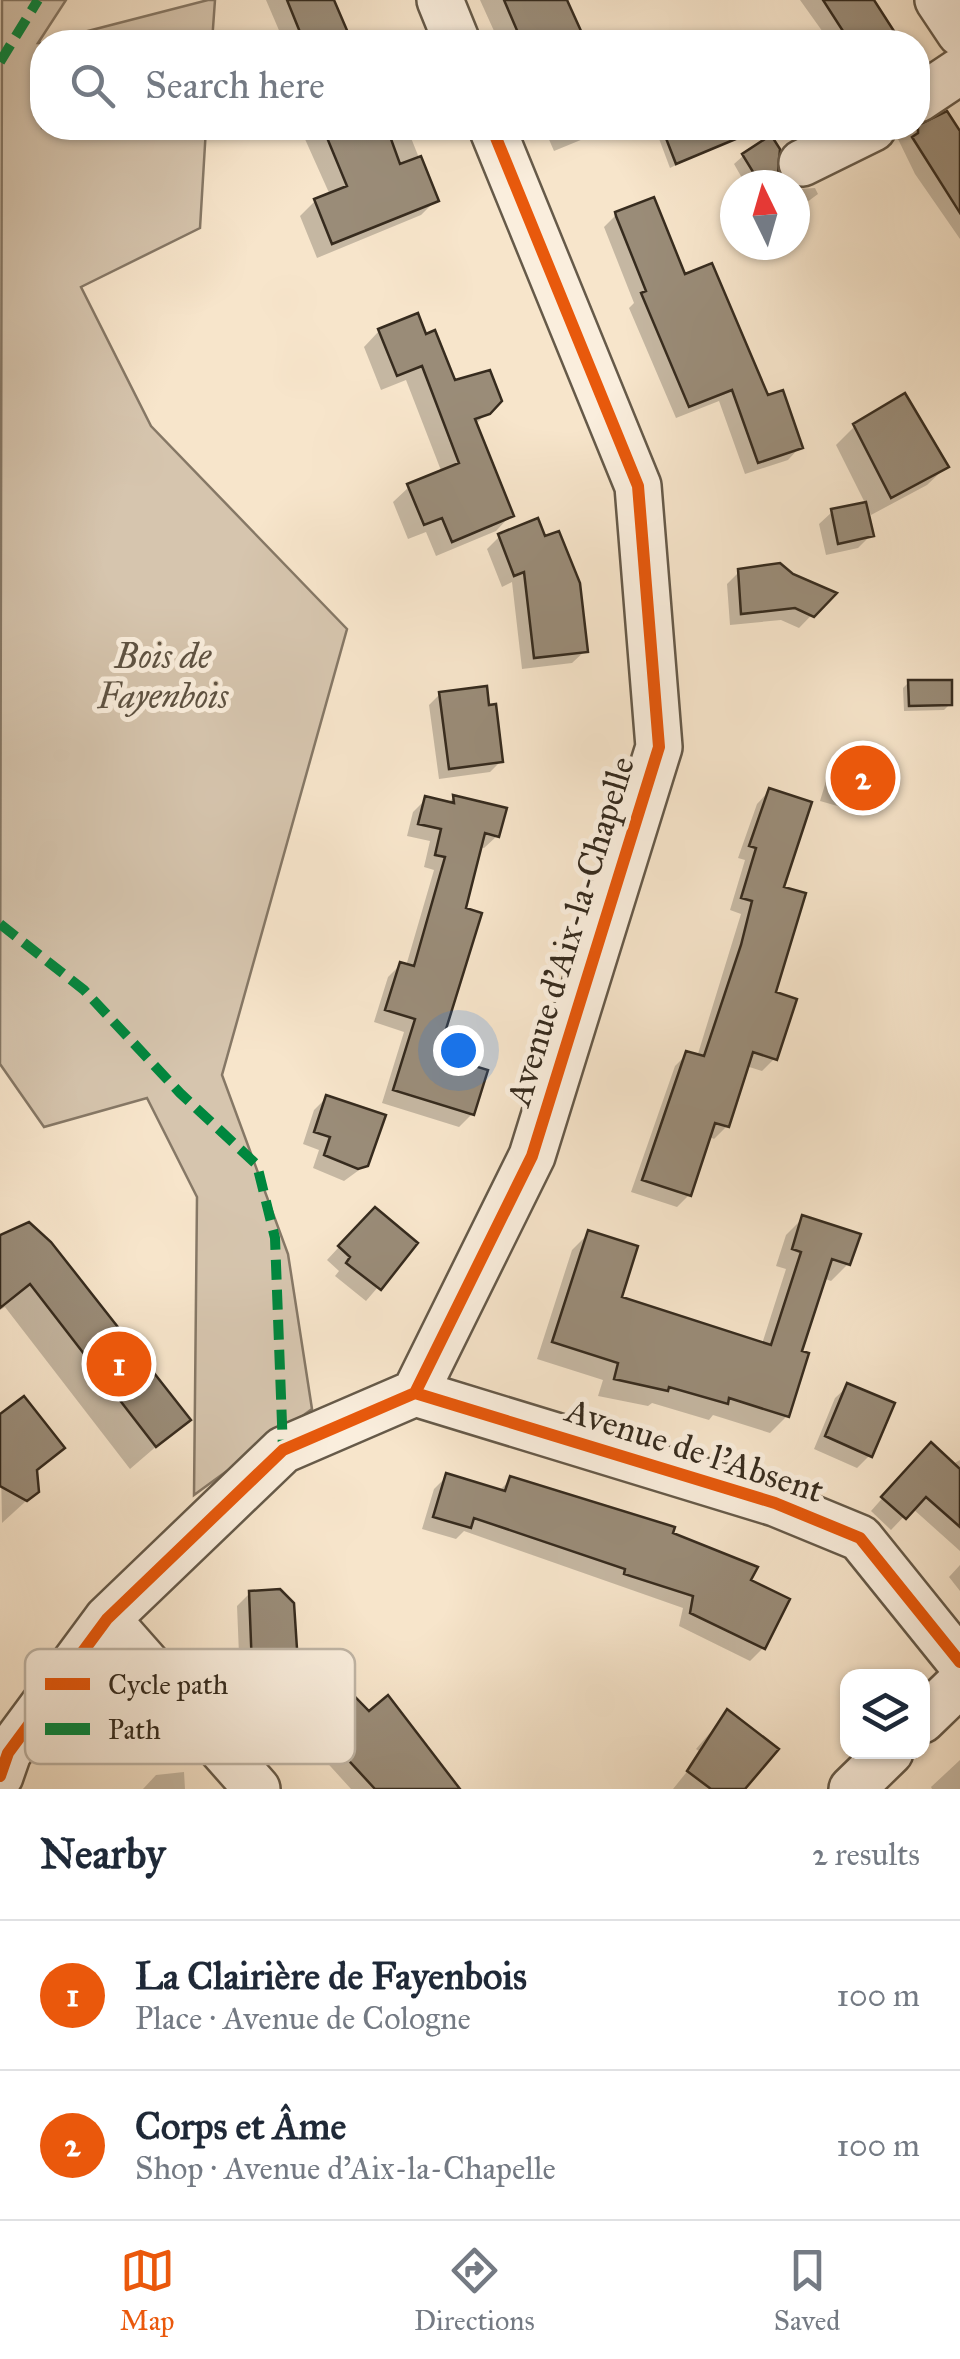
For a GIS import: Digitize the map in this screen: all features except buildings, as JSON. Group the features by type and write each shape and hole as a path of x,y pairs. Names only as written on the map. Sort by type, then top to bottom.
{"street":[{"path":"440,0 453,30"},
{"path":"938,0 960,33"},
{"path":"930,91 960,71"},
{"name":"Avenue d'Aix-la-Chapelle","path":"416,1393 532,1156 659,748 638,486 497,140"},
{"path":"802,163 849,140"},
{"path":"85,1649 107,1619 283,1450 416,1393"},
{"name":"Avenue de l'Absent","path":"416,1393 774,1502 860,1538 960,1662"},
{"path":"107,1619 133,1649"},
{"path":"930,1712 960,1684"},
{"path":"0,1776 8,1753 25,1730"},
{"path":"235,1764 257,1789"}],"green space":[{"name":"Bois de Fayenbois","path":"2,0 66,0 46,30 30,30 30,140 205,140 200,228 81,287 151,426 347,629 222,1075 288,1254 312,1409 194,1495 197,1197 147,1098 44,1127 0,1064"},
{"path":"208,0 215,0 213,30 92,30"}],"marked path":[{"path":"0,62 38,0"},
{"path":"0,924 84,990 180,1093 257,1165 275,1238 283,1450"}],"cycle path":[{"path":"415,1393 532,1156 659,747 638,486 497,140"},
{"path":"415,1393 775,1503 860,1538 960,1662"},
{"path":"85,1649 107,1619 283,1450 415,1393"},
{"path":"0,1776 8,1753 25,1730"}],"place":[{"name":"Corps et Âme","path":"863,778"},
{"name":"La Clairière de Fayenbois","path":"119,1364"}]}
